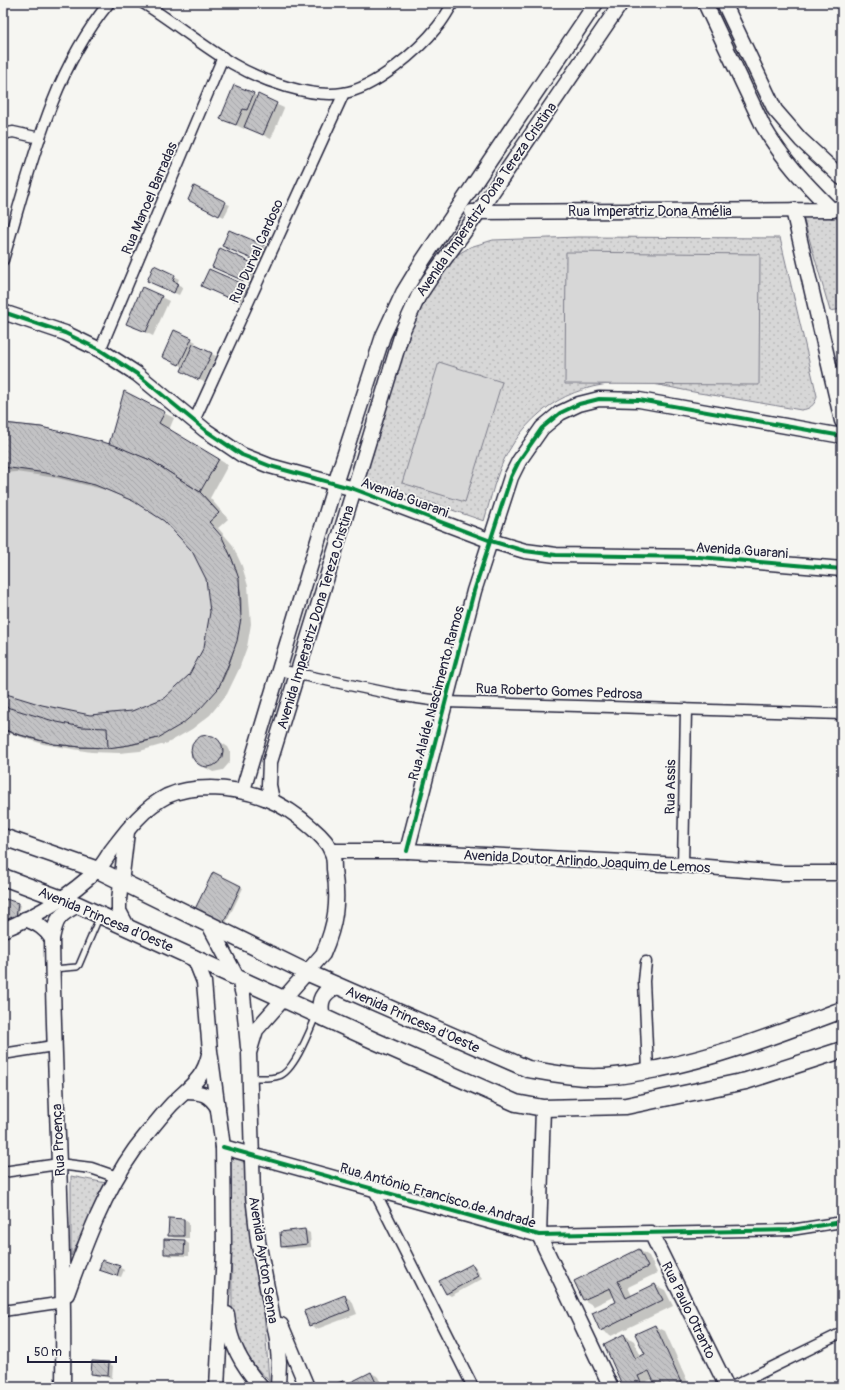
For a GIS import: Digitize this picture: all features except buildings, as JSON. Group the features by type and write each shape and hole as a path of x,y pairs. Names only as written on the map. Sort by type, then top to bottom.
{"main road":[{"name":"Avenida Imperatriz Dona Tereza Cristina","path":"243,790 335,484 380,343 392,314 420,265 596,3"},
{"name":"Avenida Imperatriz Dona Tereza Cristina","path":"272,800 269,785 270,762 403,330 418,297 478,213 621,3"},
{"path":"705,3 763,126 774,145 786,162 838,210"},
{"path":"724,3 776,110 801,140 842,178"},
{"path":"793,210 842,420"},
{"name":"Rua Imperatriz Dona Amélia","path":"457,211 478,213 838,210"},
{"name":"Avenida Guarani","path":"3,312 28,319 65,333 100,350 137,374 194,421 242,455 270,466 354,489 491,541 525,551 556,555 699,557 842,569"},
{"name":"Rua Alaíde Nascimento Ramos","path":"407,851 474,591 511,477 527,448 542,428 560,413 578,404 599,399 639,400 842,436"},
{"path":"3,930 61,898 98,870 127,830 145,810 168,796 195,788 243,790 272,800 301,818 321,836 332,851"},
{"path":"127,830 119,900 119,911 127,926"},
{"name":"Avenida Princesa d'Oeste","path":"3,837 98,870 122,880 306,972 528,1069 565,1075 600,1078 648,1070 699,1060 760,1041 842,1010"},
{"name":"Avenida Doutor Arlindo Joaquim de Lemos","path":"332,851 407,851 682,865 780,873 842,873"},
{"name":"Avenida Ayrton Senna","path":"278,1387 279,1362 277,1339 258,1241 253,1196 249,1053 256,1030 323,954 335,924 338,892 332,851"},
{"name":"Avenida Princesa d'Oeste","path":"3,877 78,904 319,1016 516,1103 543,1108 626,1106 746,1081 842,1050"},
{"name":"Rua Proença","path":"63,1387 64,1302 54,1046 52,939 55,923 59,916 78,904"},
{"path":"25,919 41,926 46,930 52,939"},
{"path":"208,923 238,978 243,995 249,1053"},
{"path":"194,957 204,982 210,1051 223,1147 224,1251 228,1323 232,1345 261,1387"},
{"path":"319,1016 322,998 328,990 337,986"},
{"path":"64,1302 86,1242 117,1177 159,1119 202,1074 210,1051"},
{"path":"186,1092 200,1092 208,1095 219,1109"},
{"path":"543,1108 538,1235 611,1387"},
{"name":"Rua Antônio Francisco de Andrade","path":"223,1147 538,1235 651,1233"},
{"name":"Rua Paulo Otranto","path":"651,1233 727,1387"},
{"path":"217,1387 224,1251"},
{"path":"267,1283 284,1334 307,1387"}],"street":[{"path":"3,260 46,118 65,72 98,17 110,3"},
{"path":"143,3 234,64 277,84 312,92 344,93 367,85 391,70 416,50 439,25 453,3"},
{"name":"Rua Manoel Barradas","path":"100,350 223,57"},
{"name":"Rua Durval Cardoso","path":"194,421 344,93"},
{"path":"3,134 13,132 40,138"},
{"name":"Rua Roberto Gomes Pedrosa","path":"279,670 398,695 445,702 842,714"},
{"name":"Rua Assis","path":"682,865 686,709"},
{"path":"646,962 644,981 648,1070"},
{"path":"3,1054 54,1046"},
{"path":"3,1172 59,1164 91,1168 117,1177"},
{"path":"373,1188 473,1387"},
{"name":"Rua Antônio Francisco de Andrade","path":"651,1233 791,1230 842,1222"},
{"path":"3,1311 64,1302"},
{"path":"732,1387 842,1333"}],"lane":[{"path":"52,969 77,967 79,965 101,915"},
{"path":"250,1078 280,1076 287,1071 319,1016"}],"shaded area":[{"path":"803,217 831,217 842,220 842,309 830,311"},
{"path":"578,237 780,238 817,396 815,402 809,408 801,410 645,383 623,383 584,389 566,396 549,406 520,434 508,452 500,468 484,521 365,480 403,349 412,326 431,288 452,258 470,247 493,240"},
{"path":"566,252 760,254 759,385 565,384"},
{"path":"439,362 502,382 465,502 402,483"},
{"path":"3,423 41,427 109,444 175,476 200,492 219,513 209,522 229,552 235,568 241,602 237,637 228,667 218,688 207,699 157,738 126,746 90,747 55,744 3,730"},
{"path":"235,1157 243,1160 245,1166 247,1199 255,1263 264,1311 269,1381 250,1361 238,1337 232,1312 231,1162"},
{"path":"71,1176 106,1183 71,1256"}],"cycle path":[{"path":"3,312 65,333 100,350 137,374 205,430 242,455 270,466 354,489 491,541 525,551 556,555 699,557 842,569"},
{"path":"407,851 474,591 511,477 519,461 542,428 560,413 579,404 599,399 639,400 842,436"},
{"path":"223,1147 539,1235 791,1230 842,1222"}]}
